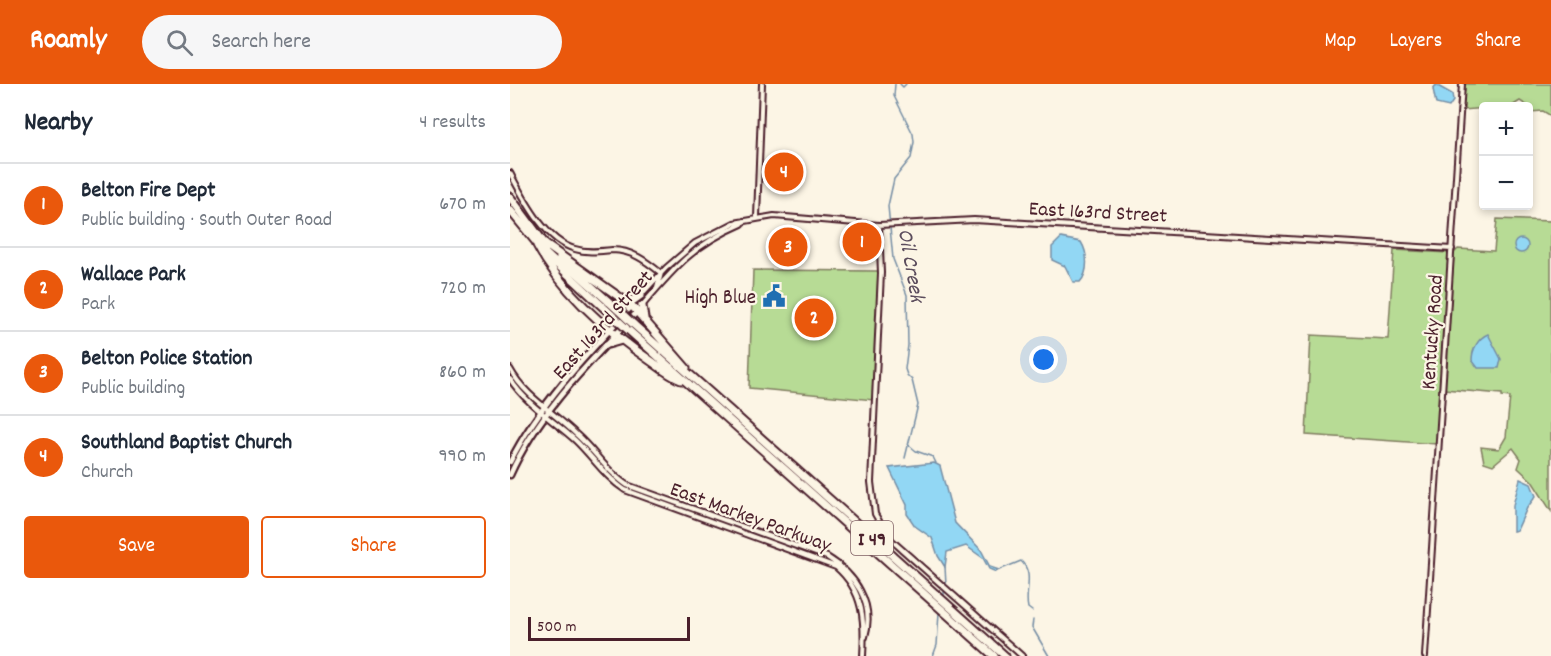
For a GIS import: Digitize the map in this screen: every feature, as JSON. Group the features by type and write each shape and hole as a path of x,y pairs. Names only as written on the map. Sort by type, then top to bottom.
{"highway":[{"name":"I 49","path":"510,197 546,245 616,314"},
{"name":"I 49","path":"510,210 537,244 1005,656"},
{"path":"537,244 545,261 574,299 609,331 676,378 690,380"},
{"path":"546,245 623,299 648,322"},
{"path":"623,299 631,301 641,295"},
{"path":"642,306 642,312 648,322 690,380"},
{"path":"608,344 622,340"},
{"name":"I 49","path":"690,380 992,656"}],"main road":[{"name":"East 163rd Street","path":"510,462 543,414 609,331 634,309"},
{"name":"East 163rd Street","path":"547,409 608,344 609,331"},
{"name":"East 163rd Street","path":"510,475 543,414"}],"street":[{"path":"757,217 762,84"},
{"name":"Kentucky Road","path":"1425,656 1462,84"},
{"path":"510,173 535,214 556,239 568,247 583,251 625,251 642,258 661,273 657,288"},
{"name":"East 163rd Street","path":"634,309 641,295 661,273 695,243 734,223 757,217 879,225 974,220 1452,249"},
{"name":"East 163rd Street","path":"634,309 642,306 685,257 706,241 744,221"},
{"path":"879,225 880,279 872,467 872,499 878,520 889,537 1022,656"},
{"name":"East Markey Parkway","path":"510,369 526,391 578,436 610,471 627,485 827,557 844,568 859,587 867,608 864,641"},
{"name":"East Markey Parkway","path":"510,379 543,414 574,439 614,483 625,490 836,567 850,580 858,595 864,641"},
{"path":"863,656 864,641"}],"green space":[{"path":"1465,84 1551,84 1551,116 1543,111 1533,112 1533,102 1520,101 1479,102 1479,109 1463,110"},
{"path":"1497,219 1551,221 1551,511 1532,481 1518,468 1521,459 1513,448 1493,465 1484,462 1481,447 1499,449 1506,437 1510,397 1502,396 1502,394 1444,389 1454,253 1458,249 1494,251"},
{"path":"1394,250 1449,253 1437,444 1306,435 1311,335 1388,339"},
{"path":"753,270 878,271 874,400 749,388"}],"water":[{"path":"1436,85 1452,94 1453,101 1449,107 1436,104 1433,89"},
{"path":"1061,238 1081,242 1083,246 1086,268 1080,282 1073,282 1065,266 1052,260 1052,247"},
{"path":"1521,239 1526,241 1528,246 1526,251 1521,253 1516,251 1514,246 1516,241"},
{"path":"1488,334 1501,359 1499,368 1478,368 1472,360 1476,345"},
{"path":"934,463 940,466 955,523 981,550 990,567 999,570 996,572 989,569 983,558 966,546 947,552 945,567 938,556 932,538 915,526 907,514 907,505 889,468"},
{"path":"1520,479 1531,484 1536,496 1527,508 1517,530 1513,531 1513,505"}],"waterway":[{"name":"Oil Creek","path":"895,84 894,96 913,134 914,142 911,158 894,179 888,206 893,259 907,295 908,345 905,369 912,380 918,405 905,458"},
{"name":"Oil Creek","path":"900,84 903,87 906,84"},
{"path":"909,445 916,451 933,457 936,463"},
{"path":"999,570 1021,561 1027,572 1027,602 1028,608 1032,611"},
{"path":"945,567 946,585"},
{"path":"933,656 937,645 939,612"},
{"path":"1033,620 1032,627 1049,656"}],"place":[{"name":"Southland Baptist Church","path":"784,172"},
{"name":"Belton Fire Dept","path":"862,242"},
{"name":"Belton Police Station","path":"788,247"},
{"name":"High Blue","path":"774,296"},
{"name":"Wallace Park","path":"814,318"}]}
